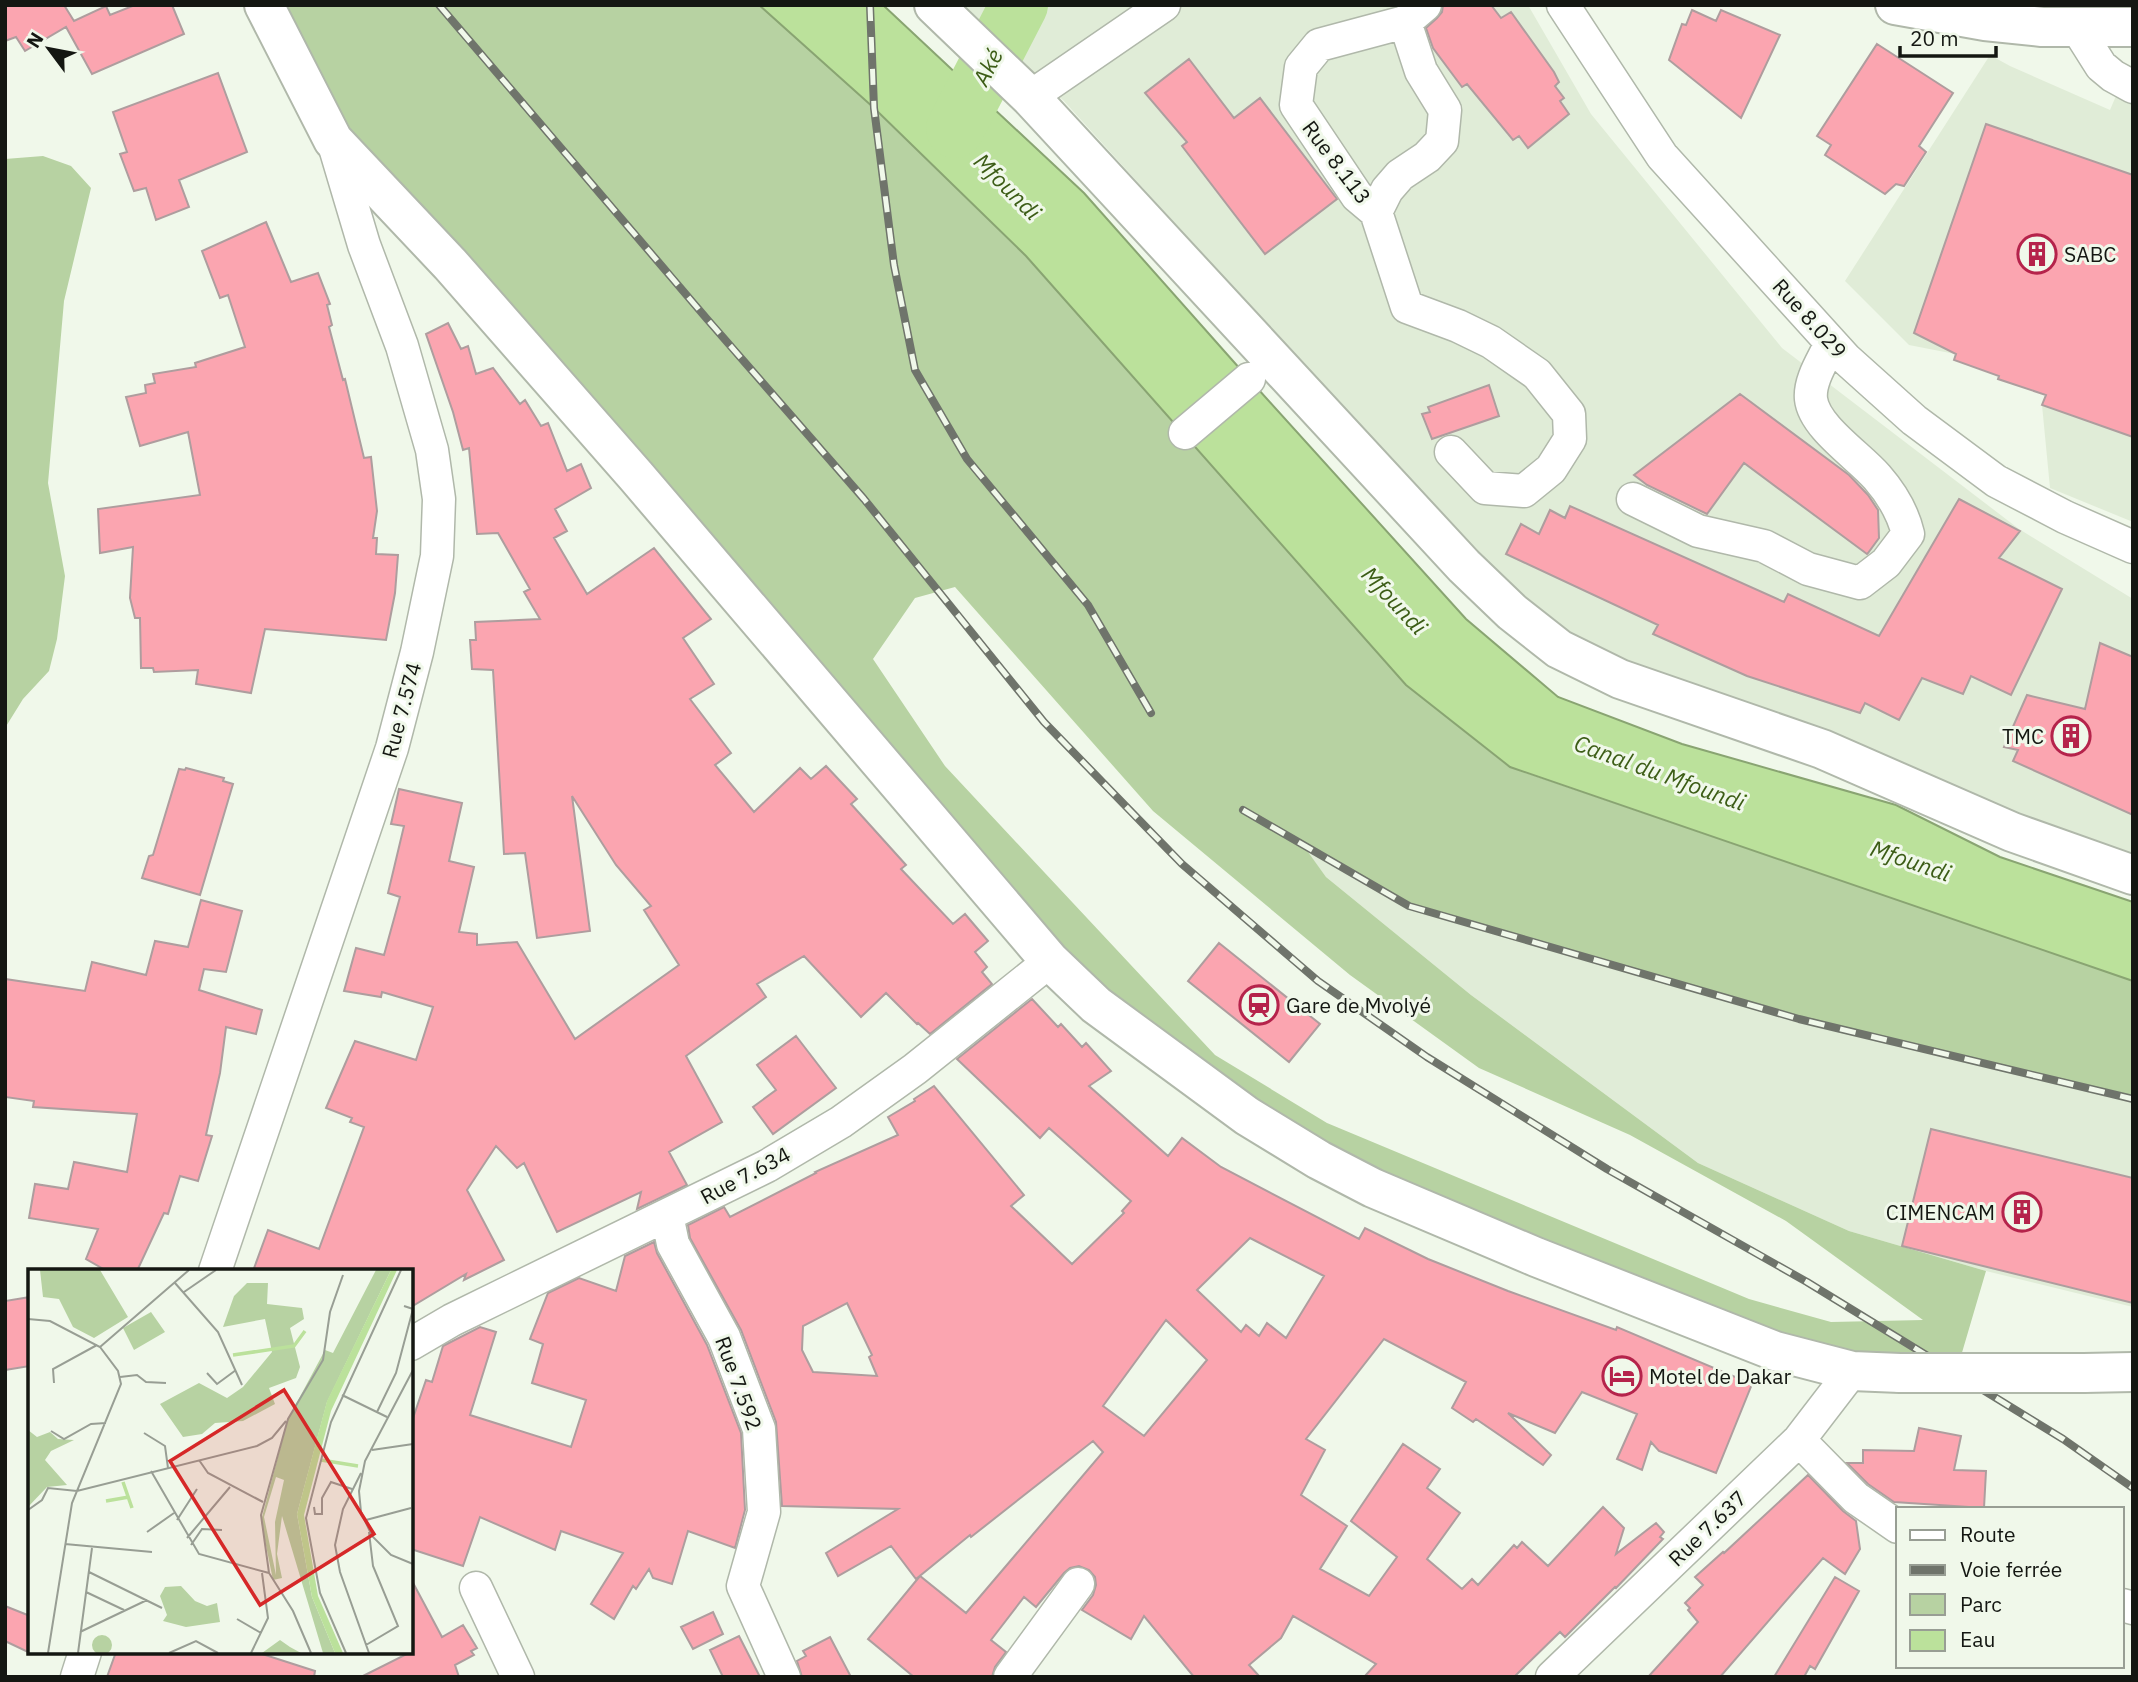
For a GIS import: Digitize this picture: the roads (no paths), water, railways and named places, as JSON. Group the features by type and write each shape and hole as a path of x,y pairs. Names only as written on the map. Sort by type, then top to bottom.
{"main road":[{"path":"264,5 333,140 450,264 609,446 1050,961 1096,1005 1247,1116 1319,1160 1373,1188 1536,1257 1748,1341 1802,1359 1852,1371 1900,1373 2133,1372"},
{"path":"934,5 1030,97 1464,566 1511,612 1559,649 1620,679 1822,749 2012,832 2133,875"},
{"path":"1895,5 1985,21 2077,28 2133,27"}],"street":[{"path":"1030,97 1164,5"},
{"name":"Rue 8.029","path":"1563,5 1662,156 1846,359 1914,420 1996,481 2065,517 2133,547"},
{"path":"1376,212 1387,190 1400,175 1427,157 1442,141 1445,110 1421,71 1415,14"},
{"name":"Rue 8.113","path":"1415,14 1319,46 1301,68 1296,105 1357,196 1376,212 1407,307 1492,342 1537,374 1569,414 1570,439 1551,469 1524,491 1485,488 1451,452"},
{"path":"2077,28 2101,66 2133,87"},
{"name":"Rue 7.574","path":"216,1269 392,748 417,652 437,556 439,499 432,450 402,346 364,245 333,140"},
{"path":"1633,499 1698,531 1764,547 1808,569 1860,583 1886,563 1908,534 1903,516 1878,478 1822,423 1811,400 1812,386 1832,342"},
{"path":"1185,433 1249,379"},
{"name":"Rue 7.634","path":"413,1342 452,1320 767,1166 841,1122 915,1069 1050,961"},
{"name":"Rue 7.592","path":"667,1215 673,1244 724,1337 760,1429 764,1512 743,1586 784,1677"},
{"name":"Rue 7.637","path":"1552,1677 1799,1440 1852,1371"},
{"path":"1799,1440 1856,1498 1896,1526"},
{"path":"1010,1677 1078,1584"},
{"path":"476,1588 518,1677"},
{"path":"77,1677 84,1654"}],"water":[{"path":"759,5 883,5 1084,193 1466,619 1558,697 1682,744 1896,805 2000,857 2133,902 2133,981 1510,767 1406,685 1026,256 874,108"}],"waterway":[{"name":"Aké","path":"955,129 1019,5"}],"railway":[{"path":"439,5 864,499 1044,722 1182,864 1318,981 1427,1057 1607,1169 1807,1282 2063,1439 2133,1488"},
{"path":"870,5 874,108 894,265 915,370 967,459 1088,605 1151,713"},
{"path":"1243,810 1409,906 1799,1019 2133,1099"}],"place":[{"name":"SABC","path":"2037,254"},
{"name":"TMC","path":"2071,736"},
{"name":"Gare de Mvolyé","path":"1259,1005"},
{"name":"CIMENCAM","path":"2022,1212"},
{"name":"Motel de Dakar","path":"1622,1376"}],"water label":[{"name":"Mfoundi","path":"1008,186"},
{"name":"Mfoundi","path":"1395,600"},
{"name":"Canal du Mfoundi","path":"1660,772"},
{"name":"Mfoundi","path":"1911,860"}]}
